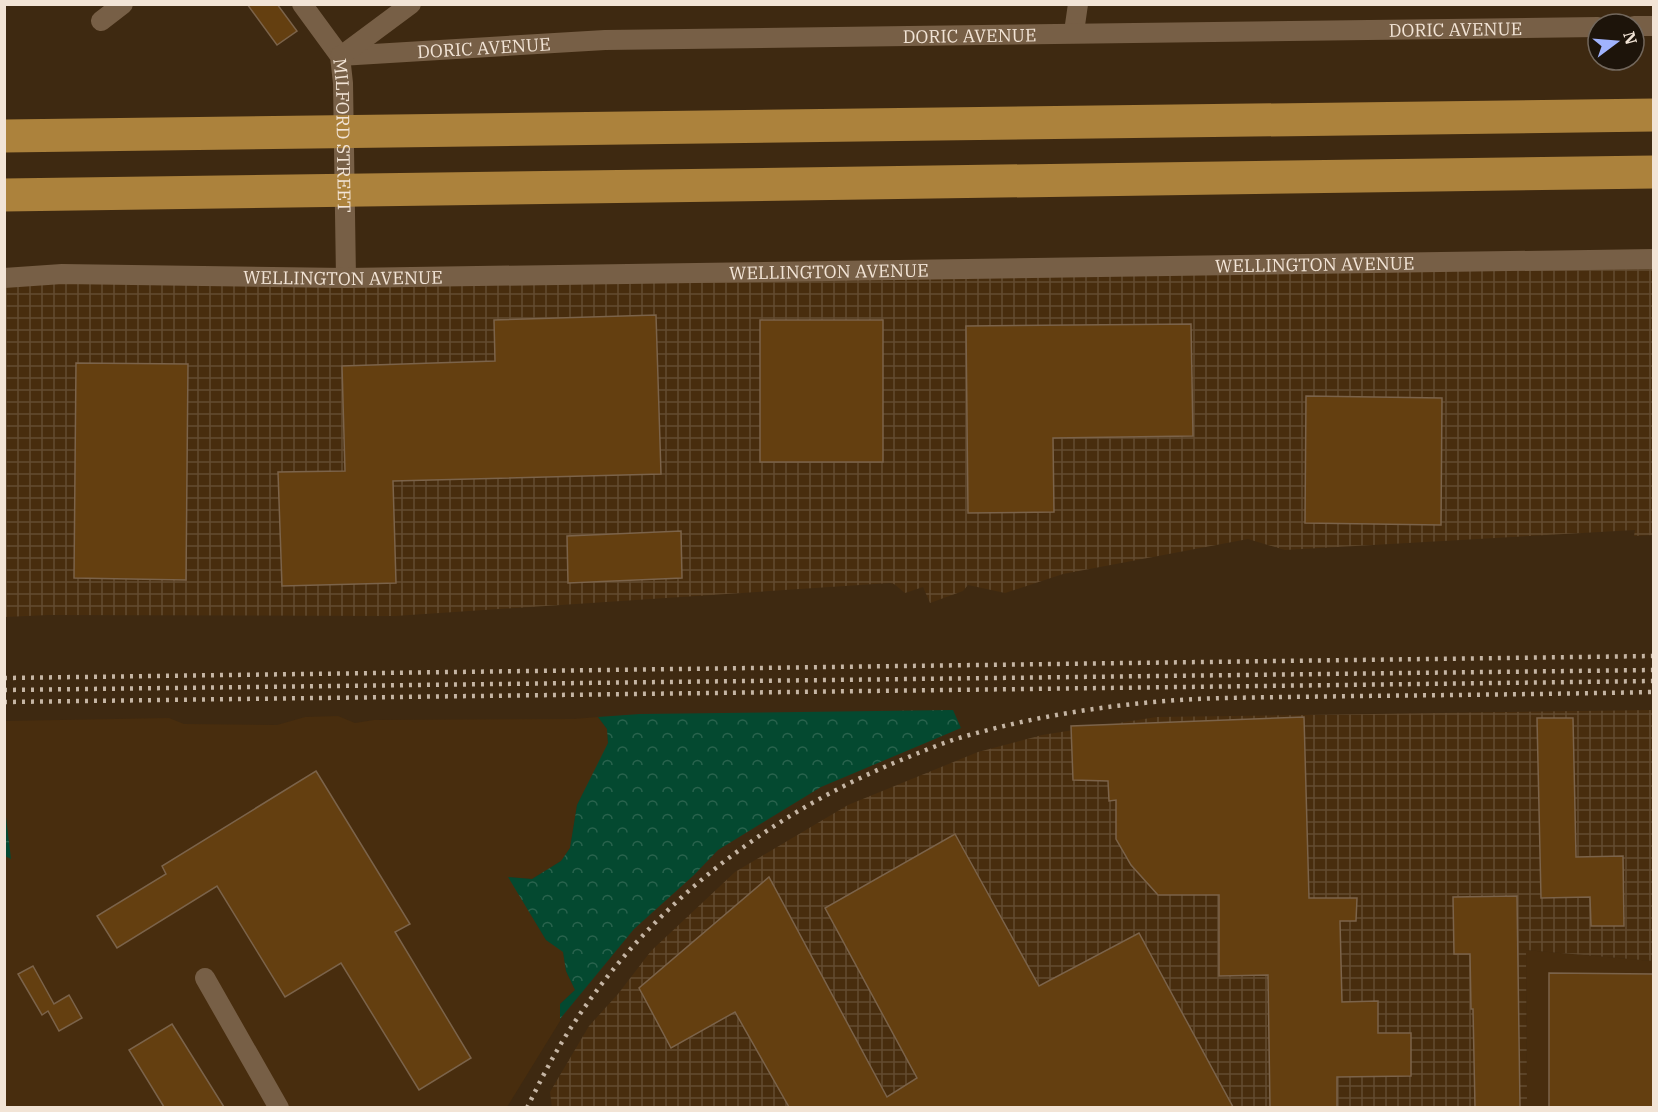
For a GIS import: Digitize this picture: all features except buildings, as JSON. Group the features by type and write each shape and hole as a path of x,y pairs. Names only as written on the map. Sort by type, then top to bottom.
{"highway":[{"path":"4,136 1653,115"},
{"path":"4,195 1653,172"}],"street":[{"path":"101,21 123,4"},
{"name":"MILFORD STREET","path":"302,4 340,56 343,83 346,278"},
{"path":"340,56 411,4"},
{"path":"1074,32 1078,4"},
{"name":"DORIC AVENUE","path":"340,56 605,40 1074,32 1586,27"},
{"name":"WELLINGTON AVENUE","path":"4,278 62,274 346,278 1653,259"},
{"path":"205,978 279,1107"}],"shaded area":[{"path":"1653,260 1653,535 1634,536 1635,530 1285,550 1248,539 1063,574 1005,593 968,585 963,591 930,603 923,587 905,593 890,583 395,616 48,615 5,617 4,282"},
{"path":"1653,710 1653,961 1526,950 1527,1107 552,1108 550,1092 589,1026 618,994 651,951 735,872 848,805 978,752 1042,735 1157,717"},
{"path":"338,716 355,723 374,720 598,717 607,729 606,750 577,805 570,848 561,861 532,879 509,877 546,940 563,951 566,971 575,990 560,1004 560,1021 507,1107 5,1107 4,856 10,858 4,811 5,721 169,718 184,724 277,725 305,717"},
{"path":"1526,950 1653,961 1653,1107 1527,1107"}],"green space":[{"path":"953,710 961,728 821,787 718,850 634,929 560,1019 560,1004 575,990 566,971 563,952 546,940 508,877 532,879 561,861 570,848 577,805 608,743 607,729 598,717 640,714"},
{"path":"5,811 6,817 11,859 5,856"}],"railway":[{"path":"4,678 1654,656"},
{"path":"4,690 1654,670"},
{"path":"4,702 1654,681"},
{"path":"527,1108 561,1044 605,979 640,938 679,900 763,833 809,805 857,780 939,745 964,736 1055,715 1168,701 1256,697 1654,692"}]}
